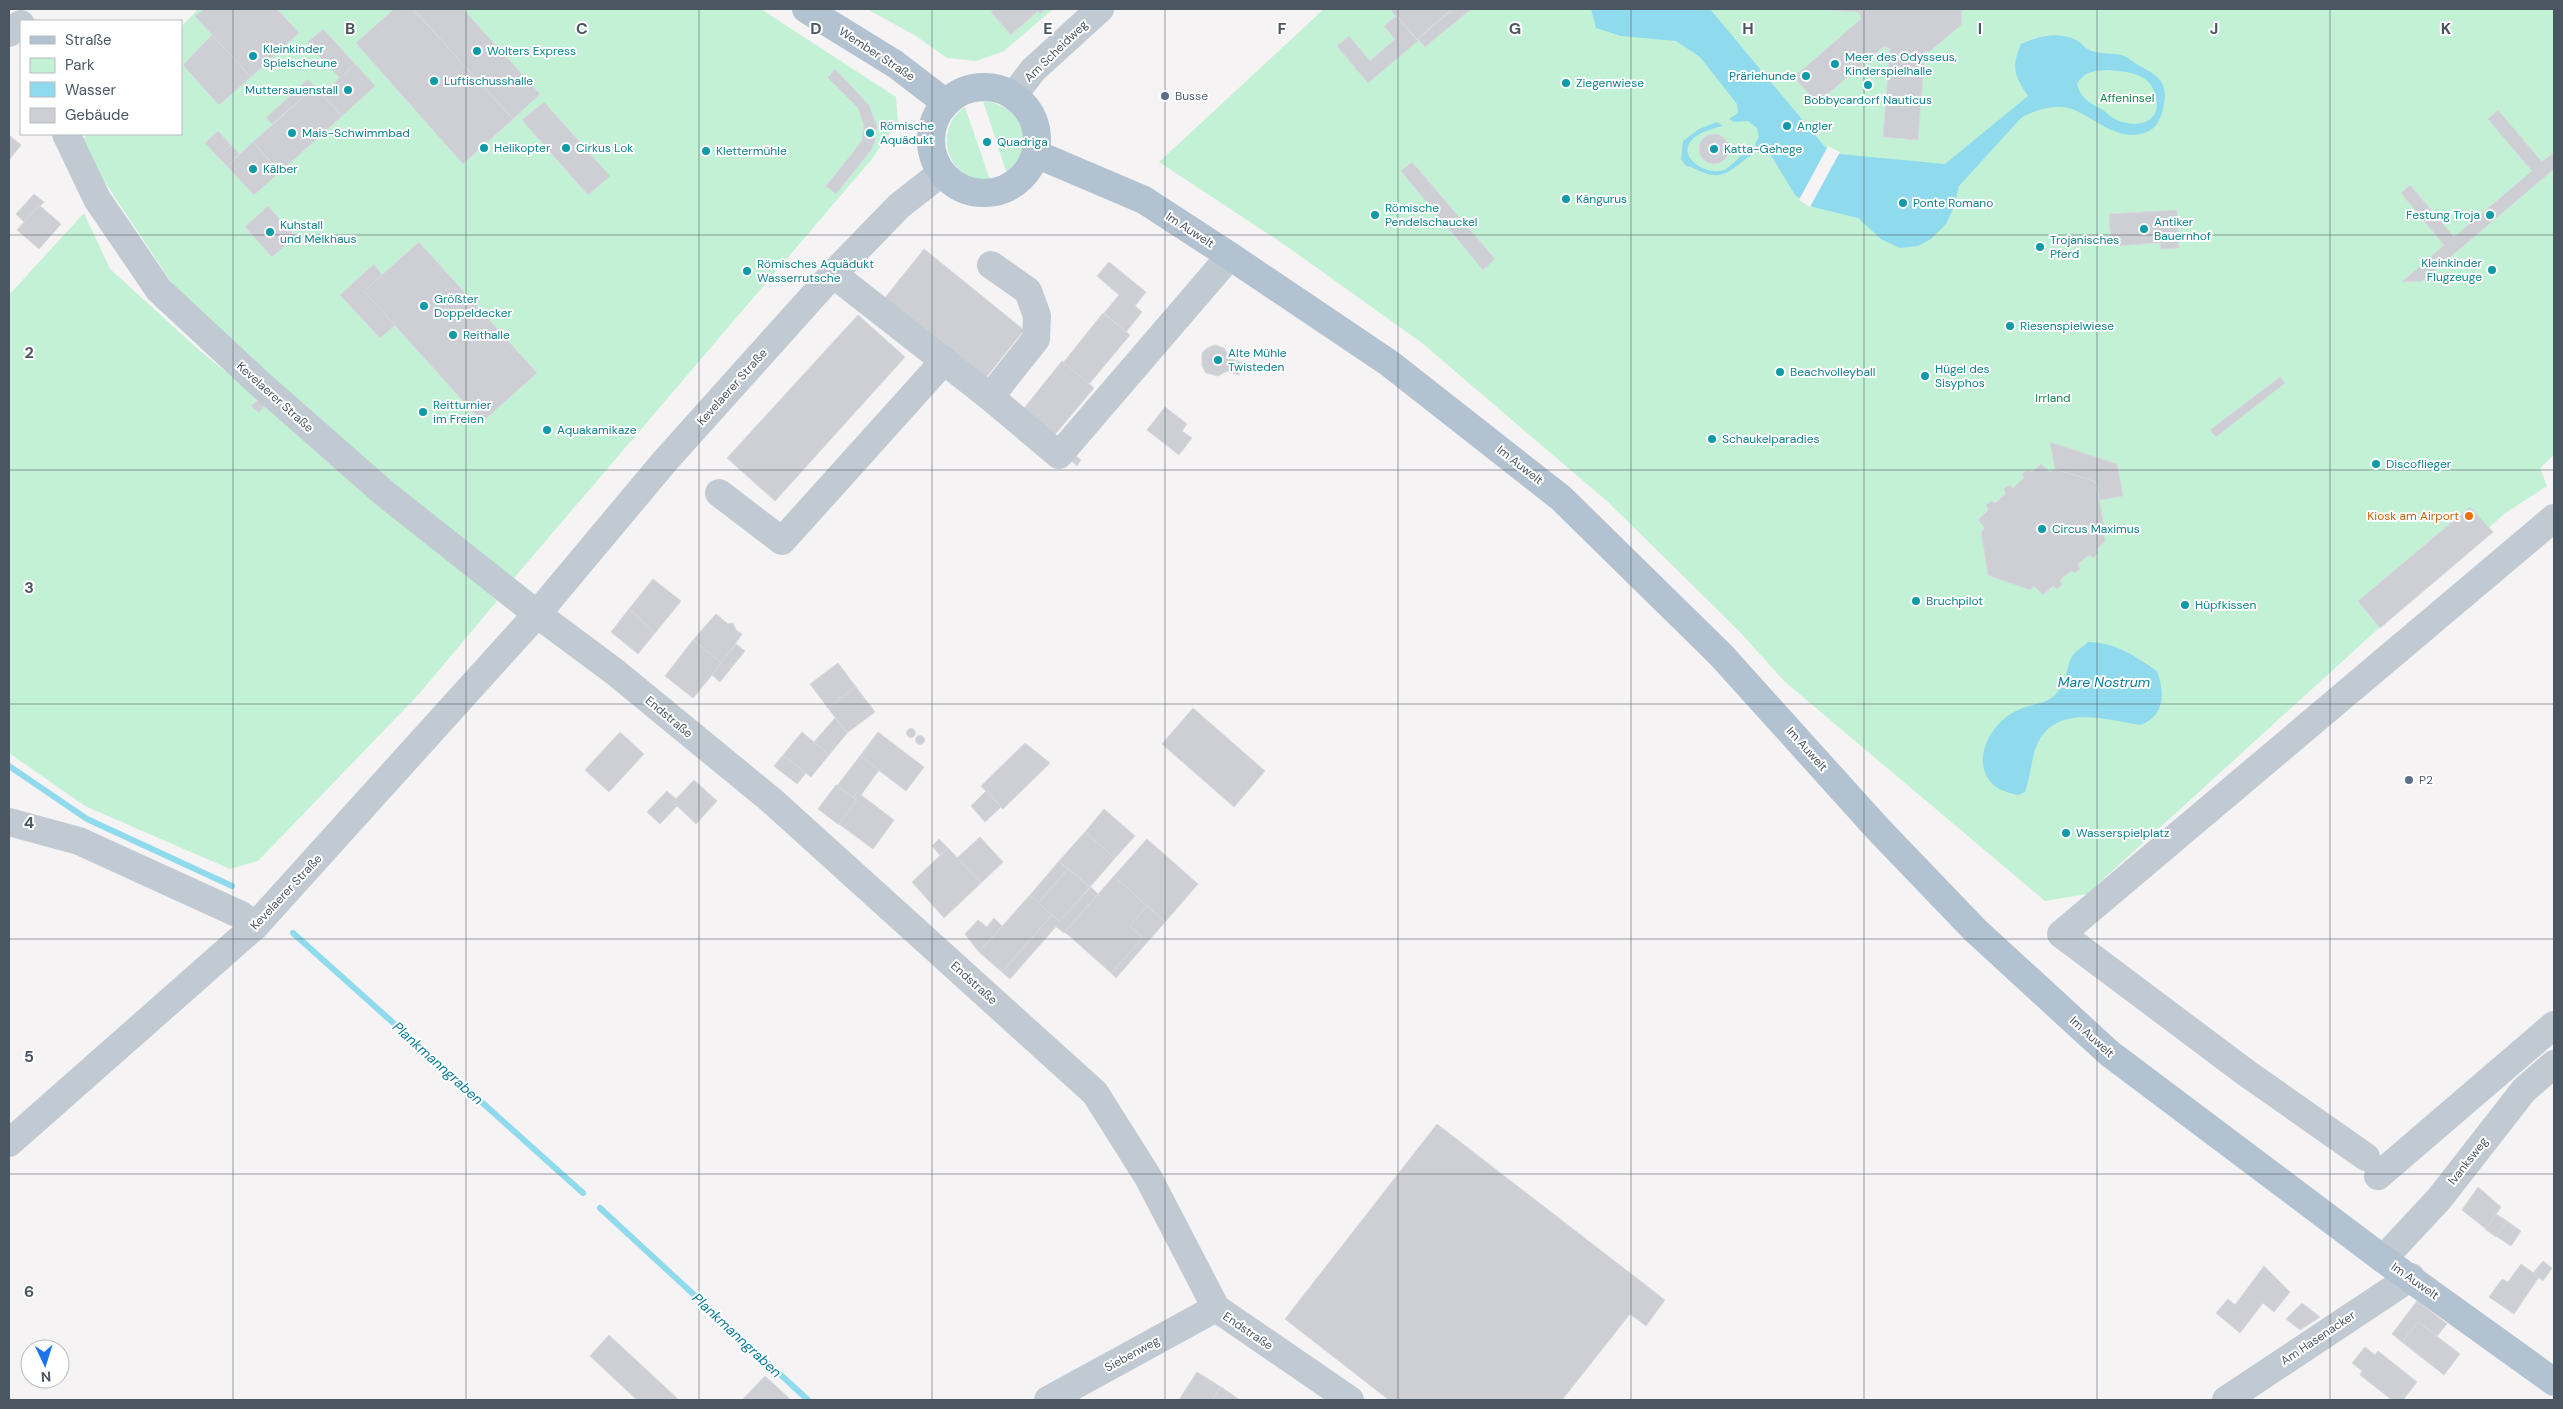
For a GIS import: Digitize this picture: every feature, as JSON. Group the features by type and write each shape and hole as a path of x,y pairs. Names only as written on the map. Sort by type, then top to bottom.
{"main road":[{"name":"Wember Straße","path":"806,9 895,64 946,103"},
{"path":"976,88 995,88 1012,96 1024,106 1033,119 1037,135 1036,154 1029,170 1017,183 1002,190 985,193 968,190 954,184 941,173 932,150 933,126 946,103 960,94 976,88"},
{"name":"Im Auwelt","path":"1036,154 1144,200 1230,256 1389,363 1561,498 1721,655 1878,829 1975,930 2109,1053 2383,1259 2411,1277 2554,1382"}],"street":[{"name":"Am Scheidweg","path":"1012,96 1033,70 1100,9"},
{"path":"9,33 20,25"},
{"name":"Kevelaerer Straße","path":"66,135 97,199 159,290 260,384 384,493 536,614"},
{"name":"Kevelaerer Straße","path":"9,1143 255,926 536,614 665,461 833,274 898,206 941,173"},
{"path":"833,274 990,397 1059,455 1230,256"},
{"path":"990,397 1036,339 1037,316 1028,292 991,265"},
{"path":"719,493 782,541 944,361"},
{"path":"2554,518 2061,934 2372,1167 2554,1025"},
{"name":"Endstraße","path":"536,614 615,672 771,800 1095,1093 1148,1177 1216,1308 1350,1400"},
{"path":"9,822 79,841 241,914 255,926"},
{"name":"Ivanksweg","path":"2383,1259 2438,1199 2524,1090 2554,1064"},
{"name":"Am Hasenacker","path":"2226,1400 2411,1277"},
{"name":"Siebenweg","path":"1048,1400 1216,1308"}],"green space":[{"path":"198,9 761,9 896,97 898,122 871,160 514,578 474,550 268,381 181,297 79,143 86,135 182,135 182,26"},
{"path":"867,9 1053,9 1004,51 976,61 947,58 916,36"},
{"name":"Irrland","path":"1324,9 2554,9 2554,455 2540,468 2547,486 2504,514 2087,894 2045,901 1784,681 1740,632 1608,502 1422,343 1285,245 1159,162"},
{"path":"983,101 997,104 1009,110 1024,129 1026,141 1024,152 1018,164 1007,174"},
{"path":"965,107 990,180 975,179 964,173 955,164 949,153 947,141 949,129 955,117"},
{"path":"84,213 110,269 198,349 463,566 497,601 418,695 258,861 230,869 85,806 9,753 9,295"}],"water":[{"path":"1591,9 1710,9 1825,147 1839,154 1945,164 2028,96 2015,71 2018,52 2021,44 2048,36 2069,37 2092,51 2126,57 2152,73 2161,81 2164,86 2165,100 2160,118 2156,124 2149,131 2139,134 2119,133 2066,107 2045,108 2021,118 1959,186 1954,207 1946,224 1931,239 1918,246 1900,248 1881,239 1858,218 1813,207 1795,195 1764,144 1757,147 1755,144 1759,137 1757,128 1748,121 1734,122 1729,119 1738,113 1737,104 1700,57 1676,41 1621,36 1596,28","holes":["2108,70 2137,75 2149,83 2154,92 2157,107 2151,119 2138,124 2122,122 2090,103 2084,97 2077,84 2083,76 2094,71"]},
{"path":"1717,122 1723,126 1702,133 1691,141 1688,149 1690,158 1697,165 1716,171 1726,169 1747,150 1751,155 1730,171 1718,175 1712,175 1686,166 1681,159 1683,141 1699,129"},
{"name":"Mare Nostrum","path":"2088,642 2116,647 2133,655 2157,671 2162,695 2159,709 2149,721 2141,725 2080,717 2066,719 2053,725 2043,735 2035,750 2025,792 2018,795 1997,787 1989,780 1984,769 1984,751 1991,734 2010,714 2022,708 2051,699 2064,682 2072,656"}],"pier":[{"path":"1828,146 1840,152 1810,207 1799,200"}],"building":[{"name":"Kleinkinder Spielscheune","path":"204,9 277,9 299,33 251,77 195,16"},
{"name":"Luftischusshalle","path":"394,9 413,9 513,119 463,164 356,43"},
{"name":"Wolters Express","path":"413,9 463,9 540,94 513,119"},
{"path":"995,9 1045,9 1040,14 1038,11 1011,35 991,12"},
{"path":"1390,9 1452,9 1417,39"},
{"path":"1453,9 1471,9 1425,47 1418,39"},
{"name":"Meer des Odysseus, Kinderspielhalle","path":"1818,9 1962,9 1961,25 1929,52 1925,52 1918,140 1883,137 1890,49 1884,46 1817,103 1794,77 1861,19 1859,12"},
{"path":"1396,16 1418,41 1368,83 1337,46 1349,36 1370,61 1395,39 1384,26"},
{"path":"323,29 355,64 340,78 307,43"},
{"path":"212,35 251,77 219,105 183,65"},
{"name":"Muttersauenstall","path":"355,64 375,86 342,116 322,94"},
{"name":"Römische Aquädukt","path":"835,69 869,105 877,127 871,150 836,194 826,186 862,141 864,125 858,108 828,78"},
{"path":"308,79 315,87 272,124 266,118"},
{"name":"Mais-Schwimmbad","path":"315,87 342,116 280,172 253,142"},
{"name":"Cirkus Lok","path":"544,102 610,176 588,195 522,120"},
{"name":"Festung Troja","path":"2498,110 2542,162 2554,152 2554,169 2422,281 2402,282 2444,245 2401,193 2410,185 2454,237 2532,171 2488,119"},
{"path":"218,131 231,145 218,157 205,143"},
{"name":"Katta-Gehege","path":"1714,134 1720,135 1728,143 1728,155 1720,163 1714,164 1708,163 1700,155 1699,149 1700,143 1708,135"},
{"path":"9,135 21,145 9,160"},
{"name":"Kälber","path":"253,142 280,172 254,195 227,166"},
{"path":"231,145 239,154 227,166 218,157"},
{"path":"1412,162 1495,259 1483,270 1401,171"},
{"path":"34,194 44,202 24,222 16,214"},
{"path":"39,205 61,224 39,249 17,230"},
{"name":"Kuhstall und Melkhaus","path":"268,206 295,237 272,257 245,227"},
{"name":"Antiker Bauernhof","path":"2177,210 2179,248 2161,249 2160,243 2111,246 2109,214"},
{"name":"Reithalle","path":"419,242 537,373 482,422 364,291"},
{"path":"924,249 1024,330 984,380 884,299"},
{"path":"1109,262 1146,292 1135,306 1142,312 1126,332 1104,313 1119,295 1097,276"},
{"path":"374,264 382,275 364,291 395,325 380,338 340,295"},
{"path":"1103,313 1130,335 1089,384 1063,363"},
{"path":"858,315 905,357 775,501 727,458"},
{"name":"Alte Mühle Twisteden","path":"1215,345 1224,348 1231,359 1243,363 1239,375 1227,371 1218,376 1206,373 1202,366 1202,353 1207,348"},
{"path":"1062,361 1094,388 1052,438 1021,412"},
{"path":"2280,377 2285,383 2216,437 2210,430"},
{"path":"258,400 264,406 259,413 251,406"},
{"path":"1165,407 1187,424 1182,431 1192,438 1179,455 1147,430"},
{"path":"2050,442 2117,464 2123,496 2100,500 2096,482 2055,469"},
{"path":"1072,453 1081,460 1077,466 1068,458"},
{"name":"Circus Maximus","path":"2041,464 2050,472 2055,469 2096,482 2104,526 2099,529 2106,540 2097,549 2098,553 2093,558 2089,555 2078,564 2080,569 2075,573 2071,571 2060,580 2062,585 2057,589 2053,586 2043,595 2034,586 2030,590 1988,575 1981,532 1985,528 1978,520 1988,510 1986,505 1991,501 1995,503 2006,494 2004,489 2009,485 2013,488 2024,478 2022,474 2027,470 2032,472"},
{"path":"2470,507 2493,532 2380,628 2358,601"},
{"path":"653,579 681,601 655,633 629,609"},
{"path":"629,609 655,633 638,654 611,632"},
{"path":"716,614 728,624 733,623 736,630 742,634 722,663 693,640"},
{"path":"693,640 722,663 693,698 665,676"},
{"path":"736,644 745,651 720,682 712,675"},
{"path":"838,663 856,687 828,708 810,684"},
{"path":"856,687 875,712 847,733 828,708"},
{"path":"1193,708 1265,771 1234,807 1162,744"},
{"path":"835,718 847,733 829,755 814,742"},
{"path":"911,728 916,733 911,738 906,733"},
{"path":"620,732 644,754 609,792 585,770"},
{"path":"802,732 829,755 811,777 783,755"},
{"path":"878,732 924,767 906,791 860,756"},
{"path":"920,735 925,740 920,745 915,740"},
{"path":"1025,743 1050,763 1003,809 981,786"},
{"path":"783,755 806,773 797,784 774,766"},
{"path":"860,756 879,770 861,795 857,792 853,798 837,786"},
{"path":"694,780 717,801 696,824 673,802"},
{"path":"836,785 857,800 839,825 818,809"},
{"path":"667,791 676,799 673,802 677,806 660,824 647,812"},
{"path":"986,791 1001,807 985,822 971,806"},
{"path":"857,792 894,820 873,849 839,824 857,800 853,798"},
{"path":"1104,809 1135,836 1115,858 1085,832"},
{"path":"1085,832 1115,858 1090,887 1059,861"},
{"path":"980,837 1003,862 981,883 956,859"},
{"path":"939,839 948,848 940,855 932,846"},
{"path":"1147,839 1198,884 1165,922 1114,876"},
{"path":"948,848 981,883 944,918 912,882"},
{"path":"1059,861 1068,869 1038,903 1030,895"},
{"path":"1068,869 1090,887 1060,922 1038,903"},
{"path":"1114,876 1147,906 1130,926 1143,938 1111,973 1065,932"},
{"path":"1091,887 1098,894 1064,933 1055,926"},
{"path":"1030,895 1052,915 1002,972 979,952"},
{"path":"1147,906 1165,922 1116,978 1111,973 1143,938 1130,926"},
{"path":"1052,915 1060,922 1010,979 1002,972"},
{"path":"994,918 1002,926 979,952 965,934 978,920 987,927"},
{"path":"1437,1124 1665,1300 1646,1326 1630,1314 1562,1400 1389,1400 1285,1319"},
{"path":"2478,1187 2501,1207 2486,1229 2462,1210"},
{"path":"2496,1214 2507,1221 2496,1237 2485,1229"},
{"path":"2507,1221 2521,1231 2511,1246 2496,1236"},
{"path":"2543,1261 2552,1268 2543,1281 2533,1273"},
{"path":"2521,1264 2539,1277 2514,1314 2489,1297 2502,1279 2508,1282"},
{"path":"2264,1266 2290,1292 2274,1312 2263,1303 2240,1333 2216,1313 2228,1299 2235,1305"},
{"path":"2417,1301 2447,1324 2437,1336 2418,1322 2402,1342 2392,1334"},
{"path":"2302,1303 2320,1317 2300,1330 2286,1319"},
{"path":"2418,1322 2460,1354 2444,1375 2402,1342"},
{"path":"609,1335 679,1400 637,1400 590,1356"},
{"path":"2365,1347 2375,1355 2378,1351 2417,1382 2403,1400 2392,1400 2360,1375 2362,1371 2352,1363"},
{"path":"1197,1372 1221,1387 1212,1400 1179,1400"},
{"path":"765,1376 791,1400 742,1400"},
{"path":"1221,1387 1240,1400 1212,1400"}],"waterway":[{"name":"Plankmanngraben","path":"9,766 87,819 232,886"},
{"name":"Plankmanngraben","path":"293,933 583,1193"},
{"name":"Plankmanngraben","path":"600,1208 808,1400"}],"place":[{"name":"Wolters Express","path":"477,51"},
{"name":"Kleinkinder Spielscheune","path":"253,56"},
{"name":"Meer des Odysseus, Kinderspielhalle","path":"1835,64"},
{"name":"Präriehunde","path":"1806,76"},
{"name":"Luftischusshalle","path":"434,81"},
{"name":"Ziegenwiese","path":"1566,83"},
{"name":"Bobbycardorf Nauticus","path":"1868,85"},
{"name":"Muttersauenstall","path":"348,90"},
{"name":"Busse","path":"1165,96"},
{"name":"Angler","path":"1787,126"},
{"name":"Mais-Schwimmbad","path":"292,133"},
{"name":"Römische Aquädukt","path":"870,133"},
{"name":"Quadriga","path":"987,142"},
{"name":"Helikopter","path":"484,148"},
{"name":"Cirkus Lok","path":"566,148"},
{"name":"Katta-Gehege","path":"1714,149"},
{"name":"Klettermühle","path":"706,151"},
{"name":"Kälber","path":"253,169"},
{"name":"Kängurus","path":"1566,199"},
{"name":"Ponte Romano","path":"1903,203"},
{"name":"Römische Pendelschauckel","path":"1375,215"},
{"name":"Festung Troja","path":"2490,215"},
{"name":"Antiker Bauernhof","path":"2144,229"},
{"name":"Kuhstall und Melkhaus","path":"270,232"},
{"name":"Trojanisches Pferd","path":"2040,247"},
{"name":"Kleinkinder Flugzeuge","path":"2492,270"},
{"name":"Römisches Aquädukt Wasserrutsche","path":"747,271"},
{"name":"Größter Doppeldecker","path":"424,306"},
{"name":"Riesenspielwiese","path":"2010,326"},
{"name":"Reithalle","path":"453,335"},
{"name":"Alte Mühle Twisteden","path":"1218,360"},
{"name":"Beachvolleyball","path":"1780,372"},
{"name":"Hügel des Sisyphos","path":"1925,376"},
{"name":"Reitturnier im Freien","path":"423,412"},
{"name":"Aquakamikaze","path":"547,430"},
{"name":"Schaukelparadies","path":"1712,439"},
{"name":"Discoflieger","path":"2376,464"},
{"name":"Kiosk am Airport","path":"2469,516"},
{"name":"Circus Maximus","path":"2042,529"},
{"name":"Bruchpilot","path":"1916,601"},
{"name":"Hüpfkissen","path":"2185,605"},
{"name":"P2","path":"2409,780"},
{"name":"Wasserspielplatz","path":"2066,833"}],"park label":[{"name":"Affeninsel","path":"2127,98"}]}
